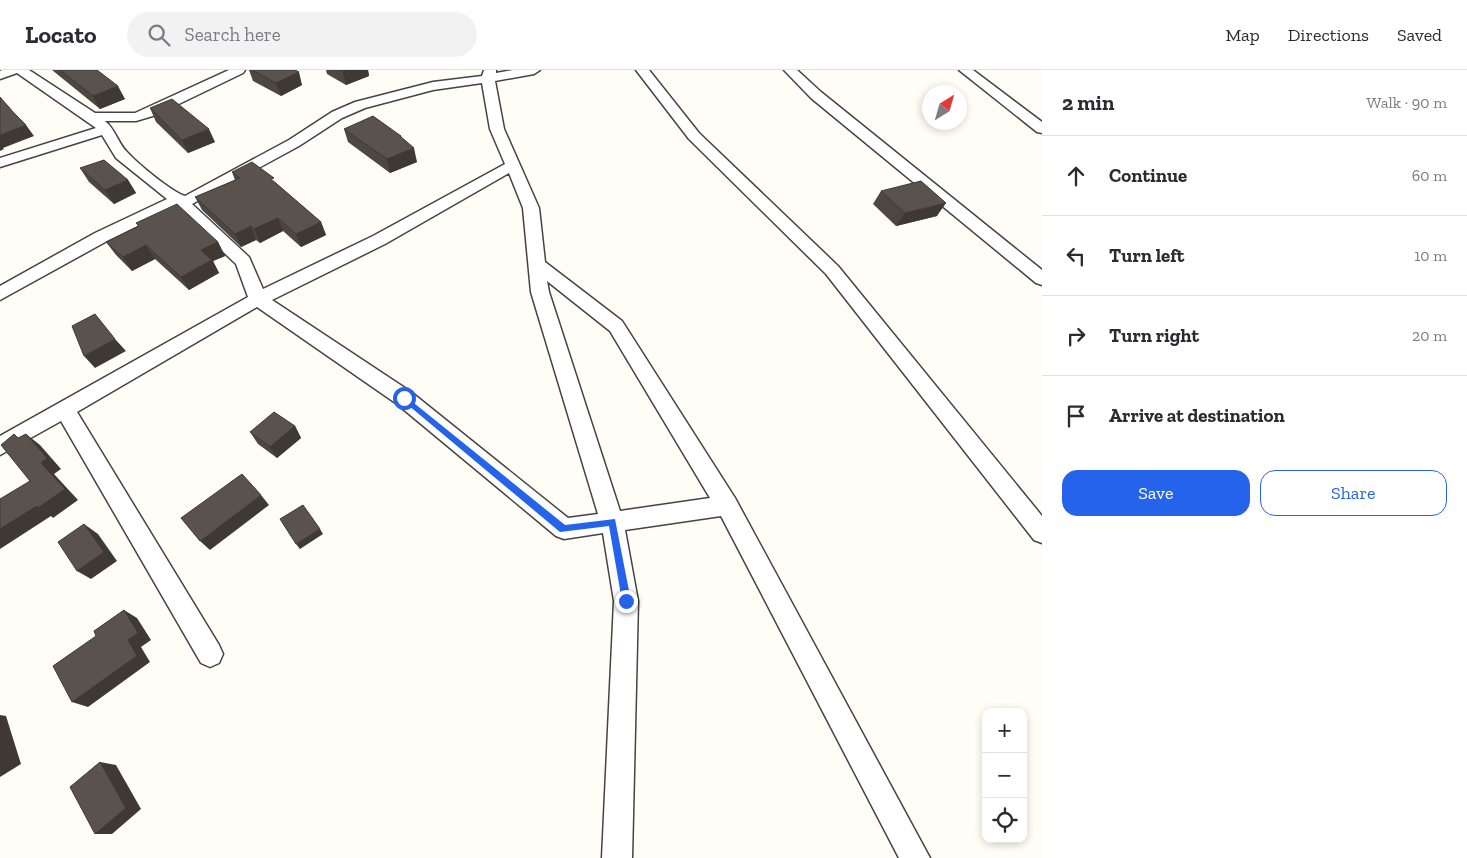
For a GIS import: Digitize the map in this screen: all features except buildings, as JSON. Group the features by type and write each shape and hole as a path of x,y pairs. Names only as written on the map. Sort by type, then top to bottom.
{"street":[{"path":"0,75 14,70"},
{"path":"20,70 92,117 106,129 121,155 178,200 242,261 258,299 404,398 564,529 727,505"},
{"path":"92,117 136,117 151,112 239,70"},
{"path":"433,86 468,70"},
{"path":"0,294 101,237 178,200 186,201 194,198 294,143 337,115 360,105 489,74 534,70"},
{"path":"642,70 694,136 832,270 1042,533"},
{"path":"790,70 816,95 1042,279"},
{"path":"965,70 1042,129"},
{"path":"489,74 497,129 531,208 540,292 612,522 626,601 617,858"},
{"path":"0,163 106,129"},
{"path":"0,446 258,299 379,240 513,165"},
{"path":"537,264 616,326 727,505 915,858"},
{"path":"66,409 210,654"}],"route":[{"path":"404,398 564,529 612,522 626,601"}]}
